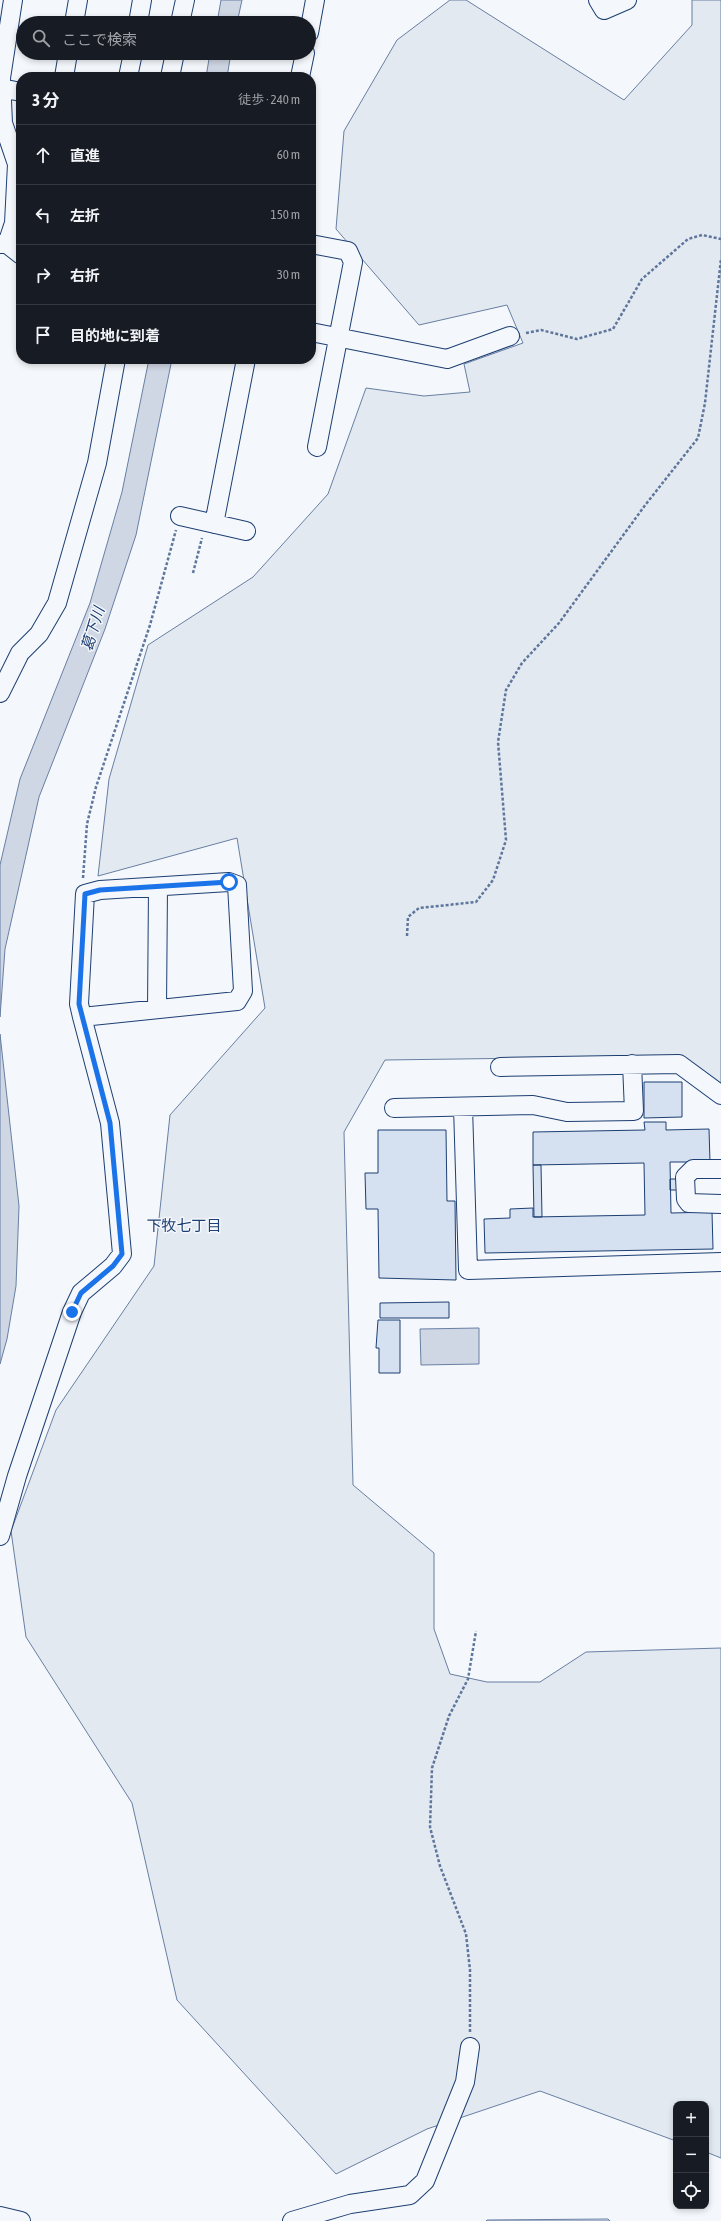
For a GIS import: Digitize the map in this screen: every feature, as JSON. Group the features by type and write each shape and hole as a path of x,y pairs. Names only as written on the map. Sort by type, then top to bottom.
{"street":[{"path":"75,16 78,0"},
{"path":"139,16 142,0"},
{"path":"181,16 184,0"},
{"path":"312,16 315,0"},
{"path":"598,0 604,10 627,0"},
{"path":"8,5 1,88 2,123 16,157"},
{"path":"65,72 67,60"},
{"path":"129,72 131,60"},
{"path":"171,72 174,60"},
{"path":"301,72 304,60"},
{"path":"1,88 16,91"},
{"path":"16,212 14,223 4,244 16,252"},
{"path":"316,245 348,251 353,262 317,447"},
{"path":"316,333 448,359 510,336"},
{"path":"0,693 20,653 39,634 56,603 96,463 115,364"},
{"path":"210,523 245,364"},
{"path":"180,516 246,531"},
{"path":"0,1536 17,1476 72,1312 81,1293 113,1266 122,1254 110,1123 82,1017 79,1004 85,894 100,890 229,882 237,885 244,991 237,1001 82,1017"},
{"path":"157,1009 158,887"},
{"path":"394,1108 533,1105 567,1112 634,1111 632,1064"},
{"path":"500,1067 679,1064 721,1095"},
{"path":"463,1107 468,1270 721,1262"},
{"path":"721,1168 693,1168 685,1177 686,1199 689,1203 721,1204"},
{"path":"292,2221 350,2204 410,2195 425,2181 465,2082 470,2047"},
{"path":"0,2216 21,2221"}],"path":[{"path":"510,336 541,330 577,339 613,329 642,279 688,239 702,236 721,239"},
{"path":"407,936 408,917 419,908 476,902 493,880 506,840 498,742 506,690 522,663 559,623 646,504 698,438 705,403 721,259"},
{"path":"85,894 83,875 87,824 96,787 150,625 180,516"},
{"path":"193,573 210,523"},
{"path":"470,2047 470,1970 466,1934 440,1866 430,1827 432,1768 449,1716 468,1680 476,1631"}],"shaded area":[{"path":"450,0 466,0 624,100 692,25 692,0 721,0 721,1088 677,1056 385,1060 344,1132 353,1485 434,1553 434,1629 450,1674 487,1682 540,1682 586,1652 721,1648 721,2158 709,2153 709,2101 673,2101 673,2140 540,2091 427,2129 336,2174 177,2000 132,1803 26,1637 11,1531 56,1410 154,1266 170,1115 265,1008 237,838 98,876 109,779 148,645 253,577 328,494 366,388 424,396 470,392 464,364 523,343 507,305 419,325 336,229 344,131 397,40"},
{"path":"608,2219 610,2221 486,2221"}],"water":[{"path":"221,0 242,0 239,16 218,16"},
{"path":"209,60 230,60 228,72 207,72"},
{"name":"葛下川","path":"148,364 171,364 136,535 105,629 39,797 5,949 0,1017 0,865 20,779 90,603 122,492"},
{"path":"0,1034 19,1206 16,1286 7,1339 0,1364"},
{"path":"479,1328 479,1364 421,1365 420,1329"}],"building":[{"path":"644,1082 682,1082 682,1117 644,1118"},
{"path":"644,1122 666,1122 666,1130 709,1129 710,1162 670,1162 671,1213 712,1212 713,1249 485,1253 484,1219 510,1218 510,1209 533,1208 533,1217 645,1215 644,1163 533,1165 533,1132 645,1130"},
{"path":"378,1130 446,1130 447,1201 455,1201 456,1280 379,1278 378,1209 366,1209 365,1173 378,1173"},
{"path":"533,1165 541,1165 542,1217 534,1217"},
{"path":"670,1179 694,1179 694,1190 670,1190"},
{"path":"449,1302 449,1318 380,1318 380,1303"},
{"path":"378,1320 400,1320 400,1373 379,1373 379,1348 376,1348"}],"district":[{"name":"下牧七丁目","path":"184,1226"}],"route":[{"path":"72,1312 81,1293 113,1266 122,1254 110,1123 79,1004 85,894 100,890 229,882"}]}
